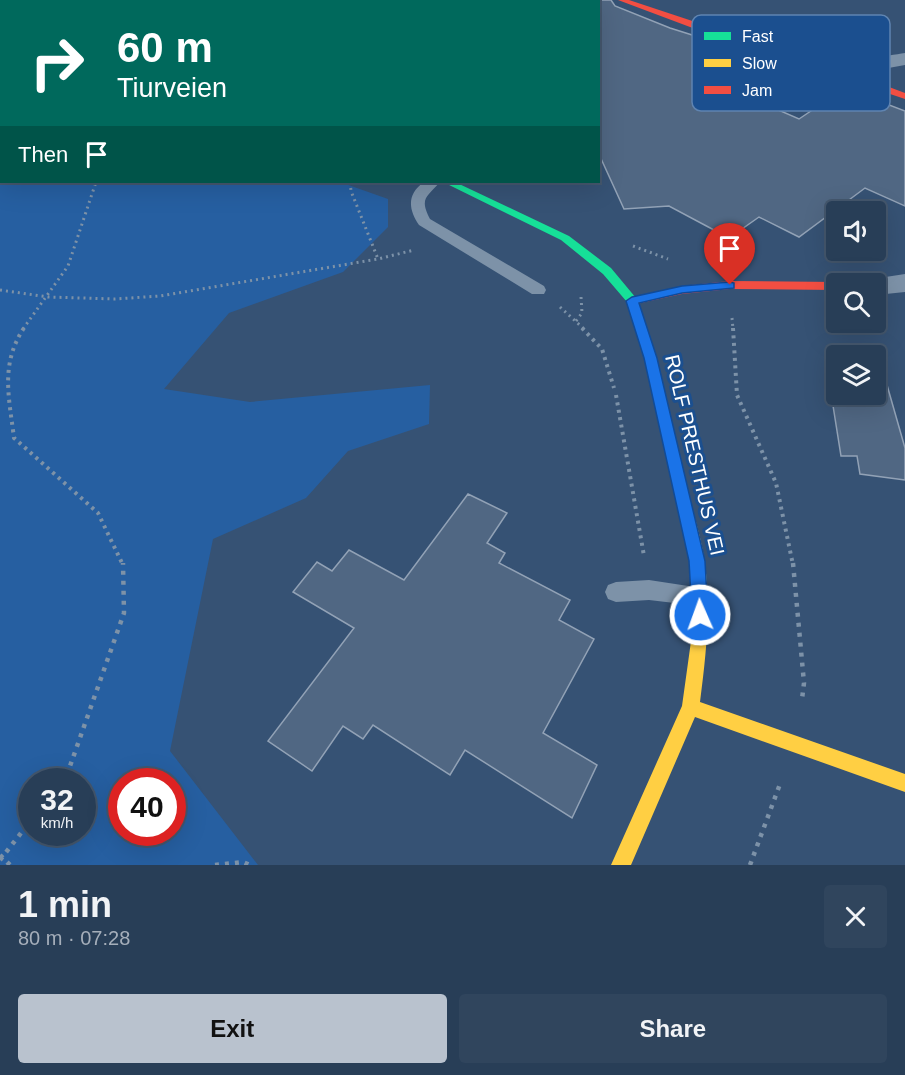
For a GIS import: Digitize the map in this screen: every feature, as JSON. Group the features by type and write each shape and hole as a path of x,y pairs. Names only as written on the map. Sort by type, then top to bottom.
{"street":[{"path":"622,0 692,26"},
{"path":"890,62 905,59"},
{"path":"890,90 905,96"},
{"name":"ROLF PRESTHUS VEI","path":"450,183 565,238 606,271 632,301 650,358 697,561 700,634 692,707 621,865"},
{"path":"886,285 905,283"},
{"path":"632,301 682,290 730,285 826,286"},
{"path":"692,707 905,783"}],"lane":[{"path":"432,183 419,192 416,199 417,211 424,222 538,290"},
{"path":"616,592 650,590 700,596"}],"path":[{"path":"69,768 124,613 123,562 98,513 14,438 6,376 12,343 48,297 68,266 96,183"},
{"path":"350,183 351,191 378,259"},
{"path":"0,290 48,297 115,299 159,296 410,252 441,234"},
{"path":"730,285 737,395 776,483 792,552 804,683 795,745 750,865"},
{"path":"538,290 576,321 602,349 614,389 650,590"},
{"path":"10,865 1,858 18,837"},
{"path":"215,865 243,862 250,865"}],"shaded area":[{"path":"0,183 343,183 388,199 388,227 343,272 229,313 164,389 250,402 430,385 429,424 348,451 306,498 213,539 170,751 183,768 108,768 108,846 186,846 186,772 258,865 0,865"}],"building":[{"path":"600,0 611,0 615,6 692,35 692,111 781,111 799,119 811,111 890,111 890,105 905,111 905,206 865,188 847,201 826,201 826,217 799,237 759,217 729,238 669,206 624,209 600,156"},
{"path":"887,385 905,448 905,480 860,474 857,456 841,456 833,405 886,405"},
{"path":"468,494 507,513 487,543 505,553 499,563 570,600 559,620 594,639 543,733 597,765 572,818 465,750 450,775 373,725 363,739 343,726 312,771 268,741 354,628 293,592 317,562 332,571 349,550 404,580"}],"traffic: fast":[{"path":"450,183 565,238 607,271 632,301 650,358 681,492"}],"traffic: slow":[{"path":"621,865 691,707 700,634 700,596 697,561 681,492"},
{"path":"691,707 905,783"}],"traffic: jam":[{"path":"622,0 692,25"},
{"path":"890,91 905,96"},
{"path":"632,301 682,290 730,285 826,286"}],"route":[{"path":"700,615 697,561 650,358 632,301 682,290 730,285"}]}
